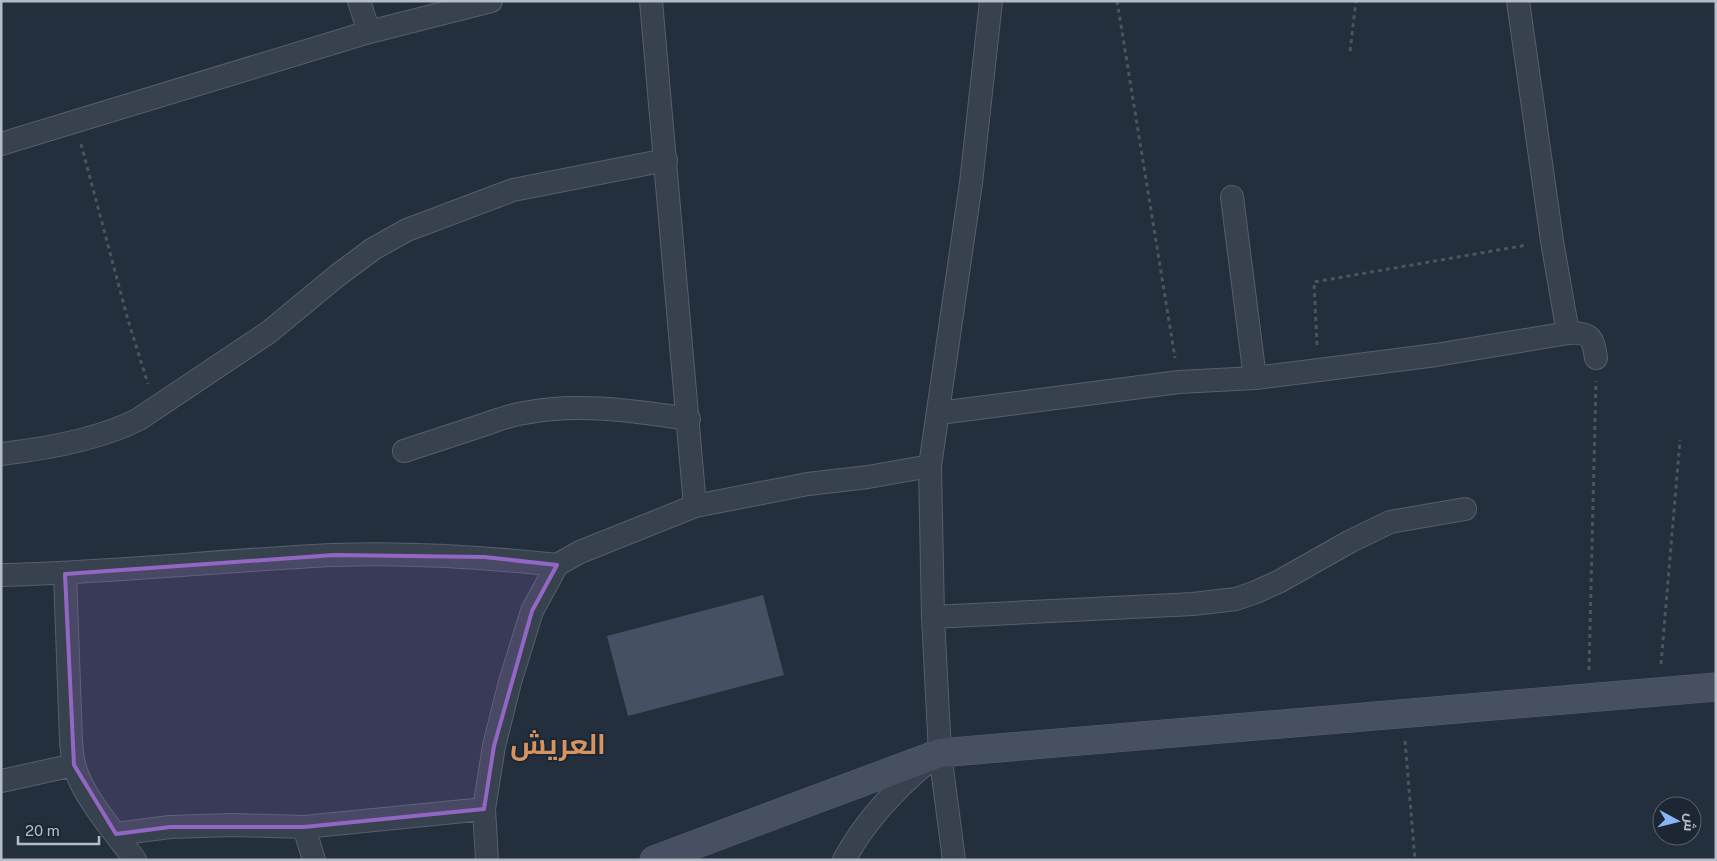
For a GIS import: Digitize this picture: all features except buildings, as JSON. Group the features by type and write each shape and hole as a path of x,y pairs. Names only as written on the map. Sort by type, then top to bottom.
{"street":[{"path":"359,1 369,32"},
{"path":"1,144 369,32 491,1"},
{"path":"651,1 689,419 695,506"},
{"path":"954,860 940,753 933,617 930,466 939,413 970,182 991,1"},
{"path":"1518,1 1552,241 1568,333"},
{"path":"1,454 102,434 127,425 156,408 270,332 338,275 373,249 407,230 513,190 666,160"},
{"path":"1232,197 1255,378"},
{"path":"939,413 1179,382 1255,378 1436,355 1568,333 1590,337 1594,343 1596,358"},
{"path":"404,451 504,418 543,410 580,409 637,412 689,419"},
{"path":"487,860 484,809 494,746 510,682 532,611 557,565 580,552 695,506 808,484 868,477 930,466"},
{"path":"933,617 1183,605 1236,599 1280,581 1348,542 1390,522 1465,509"},
{"path":"1,575 65,574 334,555 405,554 484,557 557,565"},
{"path":"65,574 71,741 74,766 87,792 135,860"},
{"path":"654,860 940,753 1716,687"},
{"path":"844,860 863,828 893,793 940,753"},
{"path":"1,781 74,766"},
{"path":"116,834 170,827 233,825 304,827 484,809"},
{"path":"304,827 314,860"}],"path":[{"path":"1117,1 1179,382"},
{"path":"1350,51 1356,1"},
{"path":"75,122 128,320 156,408"},
{"path":"1318,370 1314,282 1552,241"},
{"path":"1589,697 1596,358"},
{"path":"1659,692 1680,440"},
{"path":"1402,713 1415,860"}],"highlighted area":[{"path":"334,555 484,557 557,565 532,611 494,746 484,809 304,827 170,827 116,834 74,765 65,574"}],"district":[{"name":"العريش","path":"558,743"}]}
